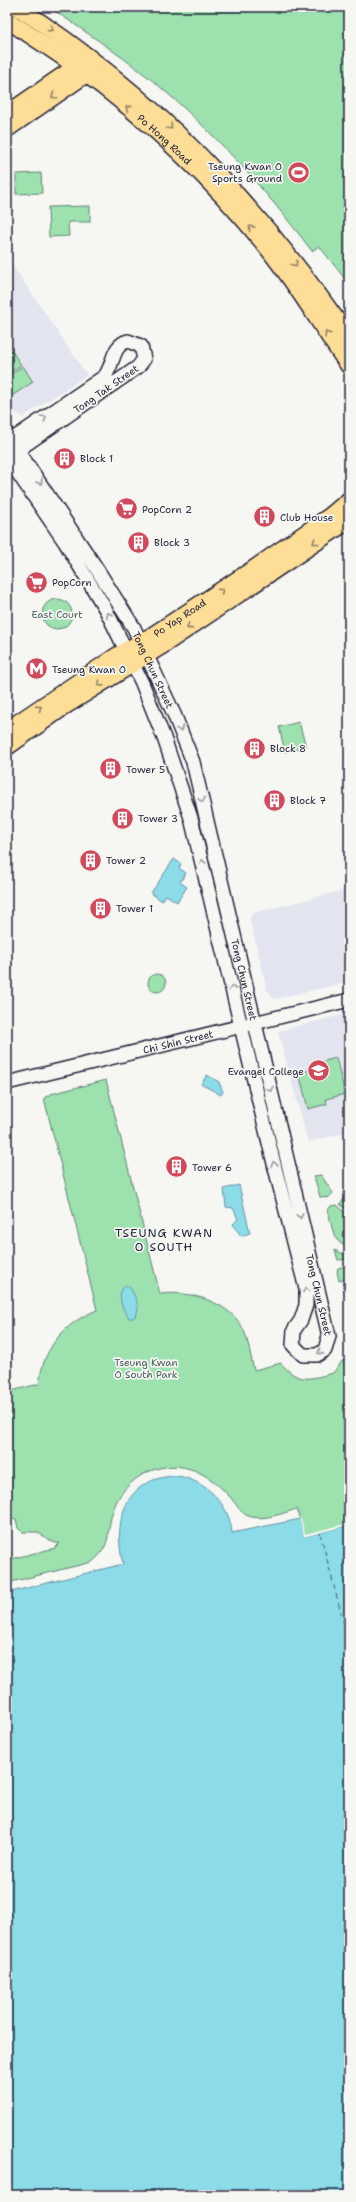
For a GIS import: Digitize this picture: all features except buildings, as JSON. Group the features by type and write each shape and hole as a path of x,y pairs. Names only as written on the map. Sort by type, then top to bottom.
{"main road":[{"name":"Po Hong Road","path":"17,7 67,40 87,66 224,197 287,273 349,366"},
{"name":"Po Hong Road","path":"7,20 87,66 161,118 232,189 276,240 349,338"},
{"path":"7,114 87,66"},
{"path":"7,129 87,66"},
{"name":"Po Yap Road","path":"144,649 311,530 349,500"},
{"name":"Po Yap Road","path":"7,730 144,649 349,520"},
{"name":"Po Yap Road","path":"7,748 130,657"}],"street":[{"name":"Tong Tak Street","path":"7,457 11,442 105,376 110,369 120,345 128,341 141,346 144,359 138,367 11,442"},
{"name":"Tong Chun Street","path":"7,457 69,549 106,610 130,657 171,757 191,818 240,1026 306,1289 304,1312 294,1330 292,1340 299,1352 312,1356 325,1350 329,1336 193,762 174,714 144,649 91,559 11,442"},
{"path":"171,757 178,762 187,764 193,762"},
{"name":"Chi Shin Street","path":"7,1083 349,1000"}],"shaded area":[{"path":"7,257 87,375 23,417 7,409"},
{"path":"349,889 349,982 274,999 267,990 250,919 253,913"},
{"name":"Evangel College","path":"349,1013 349,1132 308,1142 278,1031"}],"green space":[{"name":"Tseung Kwan O Sports Ground","path":"49,7 349,7 349,284 319,246 312,251 255,181 193,116 148,77"},
{"path":"41,173 42,193 16,194 16,174"},
{"path":"90,206 90,222 68,222 69,236 49,237 48,207"},
{"path":"10,348 21,365 7,374 7,350"},
{"path":"23,366 33,382 7,399 7,376"},
{"name":"East Court","path":"57,599 68,603 72,614 68,625 57,629 46,625 42,614 46,603"},
{"path":"299,722 306,747 285,752 279,727"},
{"path":"157,974 163,977 166,983 163,989 157,992 151,989 148,983 151,977"},
{"path":"336,1058 345,1094 326,1099 327,1104 308,1109 299,1073 318,1068 317,1063"},
{"name":"Tseung Kwan O South Park","path":"106,1080 160,1294 171,1293 196,1296 209,1300 231,1313 239,1322 245,1333 254,1370 281,1363 287,1370 299,1377 311,1378 333,1373 343,1360 349,1386 349,1525 304,1537 297,1509 263,1518 248,1516 240,1510 224,1490 208,1477 190,1469 171,1466 152,1470 144,1474 130,1484 124,1491 112,1514 106,1545 103,1551 92,1562 7,1583 7,1560 55,1548 60,1543 55,1543 37,1532 22,1532 18,1528 16,1519 10,1520 7,1506 7,1392 39,1384 45,1359 57,1338 85,1315 97,1310 44,1098 51,1094"},
{"path":"321,1175 333,1193 328,1198 320,1197 314,1176"},
{"path":"347,1195 349,1197 349,1212 340,1204"},
{"path":"337,1205 349,1216 349,1230 346,1231 349,1247 339,1242 332,1228 328,1210 331,1206"},
{"path":"335,1250 349,1257 349,1259 338,1260"},
{"path":"349,1265 349,1278 339,1281 337,1271 338,1268"},
{"path":"349,1283 349,1304 344,1293 344,1288"}],"water":[{"path":"174,859 181,864 179,868 186,873 180,882 187,887 177,902 166,895 162,901 151,893"},
{"path":"207,1075 219,1082 223,1092 221,1095 201,1084"},
{"path":"239,1185 250,1233 241,1236 233,1224 238,1219 233,1208 226,1207 224,1189"},
{"path":"125,1286 129,1287 137,1302 138,1307 136,1315 133,1318 129,1318 124,1311 120,1298 122,1289"},
{"path":"178,1476 198,1483 215,1496 227,1513 232,1533 300,1519 304,1537 349,1525 349,2195 7,2195 7,1593 123,1564 120,1548 120,1532 122,1517 127,1504 135,1492 146,1484 160,1478"}],"pier":[{"path":"299,1517 301,1519 305,1534 349,1523 349,1525 304,1537"}],"ferry route":[{"path":"320,1533 349,1643"}],"place":[{"name":"Tseung Kwan O Sports Ground","path":"298,172"},
{"name":"Block 1","path":"65,458"},
{"name":"PopCorn 2","path":"127,509"},
{"name":"Club House","path":"264,517"},
{"name":"Block 3","path":"139,542"},
{"name":"PopCorn","path":"36,582"},
{"name":"Tseung Kwan O","path":"37,669"},
{"name":"Block 8","path":"254,748"},
{"name":"Tower 5","path":"111,769"},
{"name":"Block 7","path":"274,800"},
{"name":"Tower 3","path":"122,818"},
{"name":"Tower 2","path":"91,860"},
{"name":"Tower 1","path":"100,908"},
{"name":"Evangel College","path":"319,1071"},
{"name":"Tower 6","path":"177,1167"}],"district":[{"name":"TSEUNG KWAN O SOUTH","path":"164,1240"}]}
